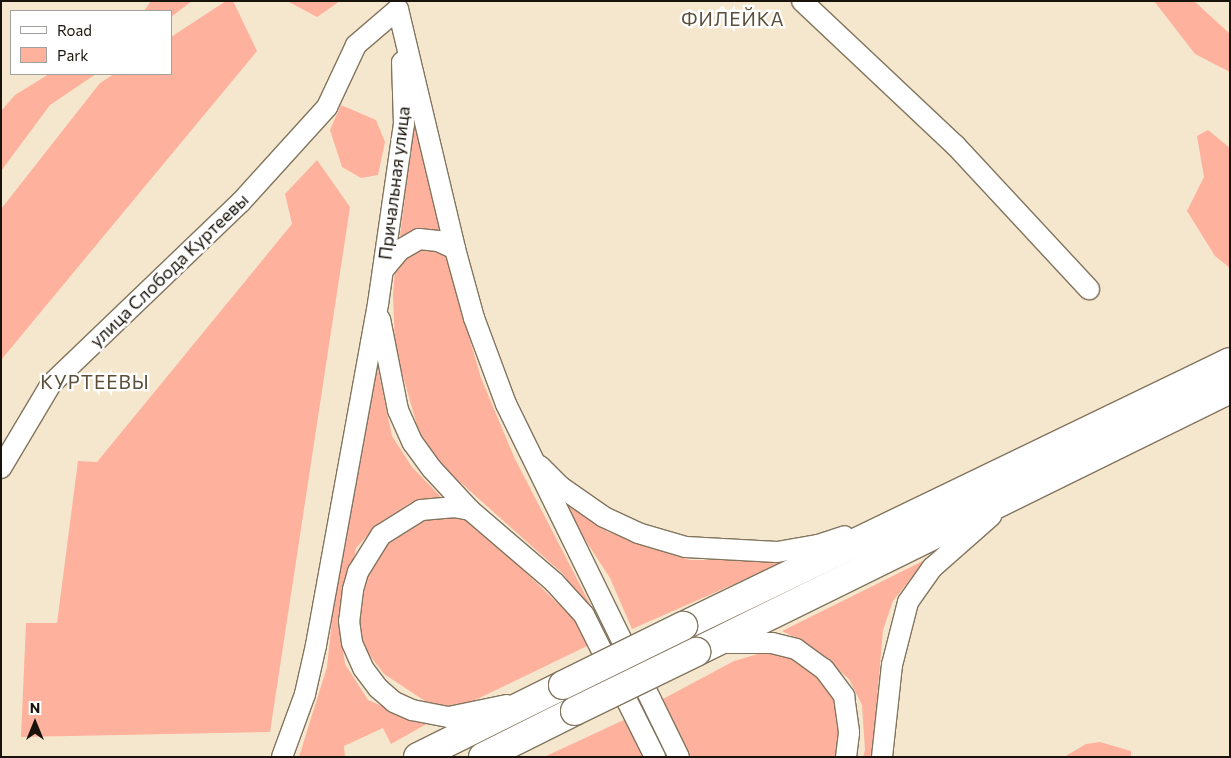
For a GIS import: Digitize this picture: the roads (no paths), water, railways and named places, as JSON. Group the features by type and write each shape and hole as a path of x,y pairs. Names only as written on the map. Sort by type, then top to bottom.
{"highway":[{"path":"418,757 563,684 1230,362"},
{"path":"483,757 542,726 1230,389"}],"street":[{"path":"802,1 955,145 1089,289"},
{"path":"398,5 455,249 474,318 523,443 679,757"},
{"name":"улица Слобода Куртеевы","path":"1,468 51,384 240,203 327,107 340,75 356,45 398,5"},
{"name":"Причальная улица","path":"282,757 305,694 316,645 384,269 404,124 398,5"},
{"path":"384,269 400,250 419,239 438,241 455,249"},
{"path":"378,304 386,362 398,410 413,443 432,469 470,510 554,582 584,616 655,757"},
{"path":"523,443 561,488 604,517 638,533 703,549 777,552 818,545 929,506"},
{"path":"882,757 892,665 908,602 932,568 964,536 1040,482"},
{"path":"470,510 455,507 421,510 381,535 365,558 353,590 349,621 352,643 363,668 378,688 394,702 412,710 449,717 529,701"},
{"path":"704,648 756,641 796,649 812,658 835,680 844,696 849,733 846,757"},
{"path":"504,757 542,726"}],"district":[{"name":"ФИЛЕЙКА","path":"733,19"},
{"name":"КУРТЕЕВЫ","path":"95,382"}]}
